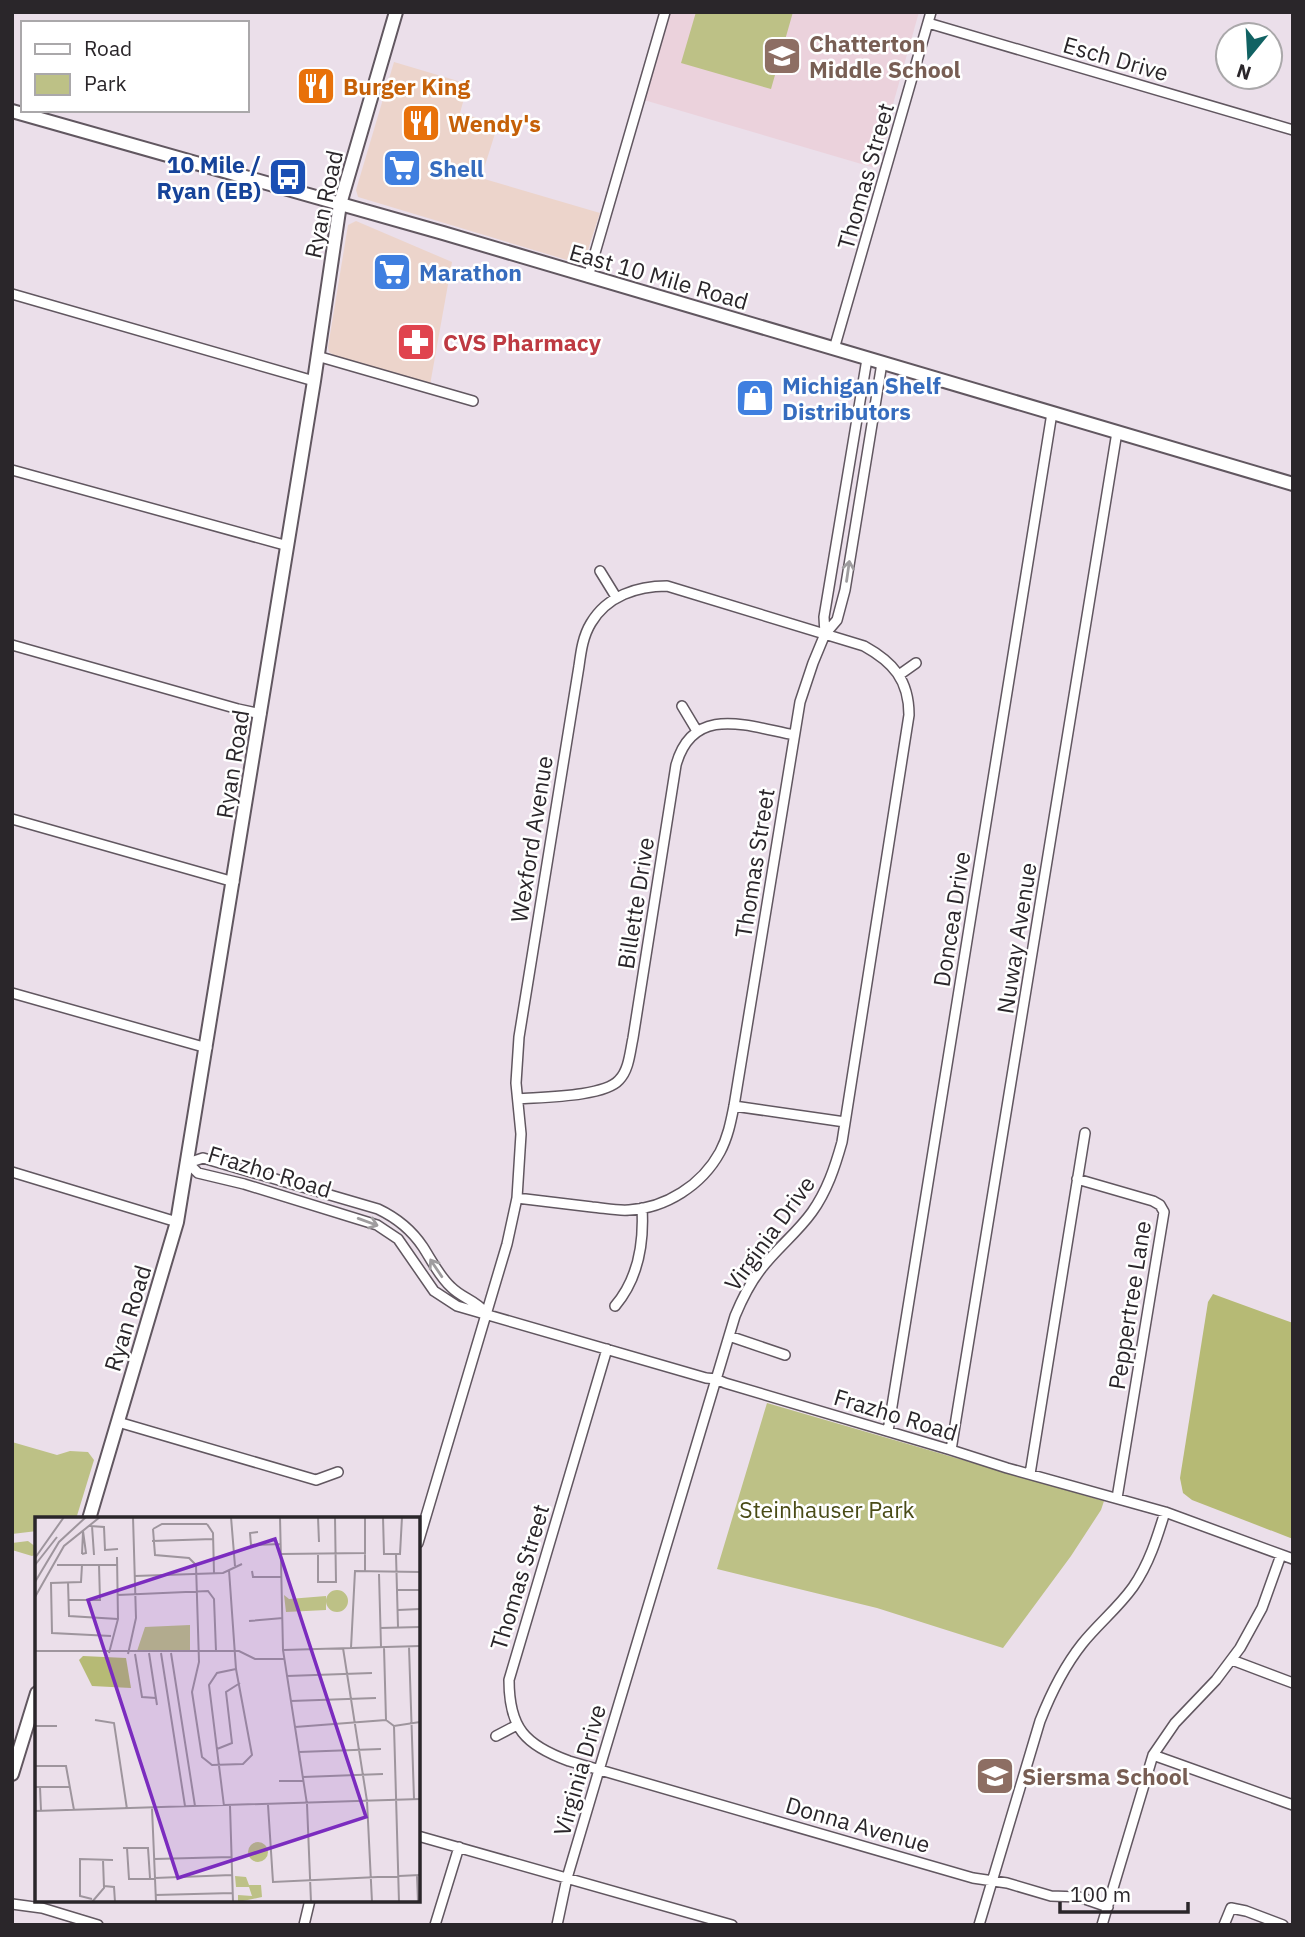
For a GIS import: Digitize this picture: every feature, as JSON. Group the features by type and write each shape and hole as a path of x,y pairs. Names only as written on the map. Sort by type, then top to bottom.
{"main road":[{"name":"Ryan Road","path":"90,1517 177,1222 288,546 340,204 396,12"},
{"name":"East 10 Mile Road","path":"12,111 340,204 1293,484"},
{"path":"12,1774 35,1699"}],"street":[{"path":"588,277 664,12"},
{"name":"Thomas Street","path":"834,349 931,12"},
{"name":"Esch Drive","path":"928,23 1293,130"},
{"path":"12,295 314,381"},
{"path":"317,356 473,401"},
{"name":"Thomas Street","path":"517,1198 628,1210 642,1208 675,1196 701,1178 721,1150 734,1106 800,702 825,634 824,617 867,359"},
{"path":"882,363 845,590 836,620 825,634 864,646 890,663 899,675 916,663"},
{"name":"Doncea Drive","path":"888,1431 1052,413"},
{"name":"Nuway Avenue","path":"951,1450 1117,432"},
{"path":"849,467 865,468"},
{"path":"12,470 288,546"},
{"path":"842,514 856,517"},
{"path":"600,571 616,597"},
{"name":"Wexford Avenue","path":"420,1536 507,1244 517,1198 521,1134 517,1065 521,1024 579,666 590,624 616,597 650,586 667,586 825,634"},
{"path":"12,645 261,714"},
{"name":"Virginia Drive","path":"557,1925 567,1878 729,1336 744,1296 756,1276 803,1224 824,1191 836,1164 909,725 909,700 899,675"},
{"path":"682,706 697,731 704,726 731,723 794,734"},
{"name":"Billette Drive","path":"518,1099 597,1092 615,1084 624,1074 633,1038 676,765 687,742 697,731"},
{"path":"12,819 233,882"},
{"path":"12,993 207,1048"},
{"path":"734,1106 845,1122"},
{"path":"1030,1474 1085,1133"},
{"name":"Frazho Road","path":"486,1313 477,1302 449,1286 412,1233 390,1215 204,1158 188,1163 198,1173 244,1184 377,1225 398,1240 434,1291 457,1306 716,1379 1030,1474 1166,1512 1293,1559"},
{"path":"12,1172 177,1222"},
{"name":"Peppertree Lane","path":"1077,1179 1153,1201 1160,1205 1164,1212 1117,1498"},
{"path":"615,1306 629,1285 639,1254 643,1235 642,1208"},
{"path":"729,1336 785,1354"},
{"name":"Thomas Street","path":"517,1725 511,1712 509,1680 607,1349"},
{"path":"118,1422 316,1480 338,1472"},
{"path":"979,1925 1040,1721 1058,1679 1083,1643 1125,1597 1139,1577 1151,1554 1166,1512"},
{"path":"1102,1925 1153,1755 1175,1723 1203,1696 1232,1660 1262,1608 1281,1555"},
{"path":"1232,1660 1293,1683"},
{"path":"496,1736 517,1725 532,1743 545,1753 599,1770"},
{"path":"1153,1755 1293,1805"},
{"name":"Donna Avenue","path":"599,1770 973,1878 1007,1883 1051,1896 1079,1898 1108,1907"},
{"path":"420,1837 732,1925"},
{"path":"435,1925 458,1847"},
{"path":"304,1925 310,1902"},
{"path":"12,1904 42,1908 98,1925"},
{"path":"1224,1925 1231,1908 1283,1925"}],"shaded area":[{"name":"Chatterton Middle School","path":"669,12 919,12 875,168 644,100"},
{"path":"394,62 468,84 460,113 498,124 481,178 600,213 585,259 577,263 358,197 356,190"},
{"path":"356,221 452,262 430,385 337,357 329,352 348,225"}],"green space":[{"path":"696,12 793,12 771,89 681,63"},
{"path":"1213,1294 1293,1323 1293,1539 1192,1500 1183,1493 1180,1478 1208,1302"},
{"name":"Steinhauser Park","path":"767,1403 1104,1501 1071,1556 1003,1648 877,1608 717,1569"},
{"path":"12,1442 57,1455 70,1451 88,1452 94,1460 77,1517 35,1517 35,1531 12,1534"},
{"path":"28,1541 35,1546 35,1555 12,1550 12,1543"}],"place":[{"name":"Chatterton Middle School","path":"782,56"},
{"name":"Burger King","path":"316,86"},
{"name":"Wendy's","path":"421,123"},
{"name":"Shell","path":"402,168"},
{"name":"10 Mile / Ryan (EB)","path":"288,177"},
{"name":"Marathon","path":"392,272"},
{"name":"CVS Pharmacy","path":"416,342"},
{"name":"Michigan Shelf Distributors","path":"755,398"},
{"name":"Siersma School","path":"995,1776"}]}
